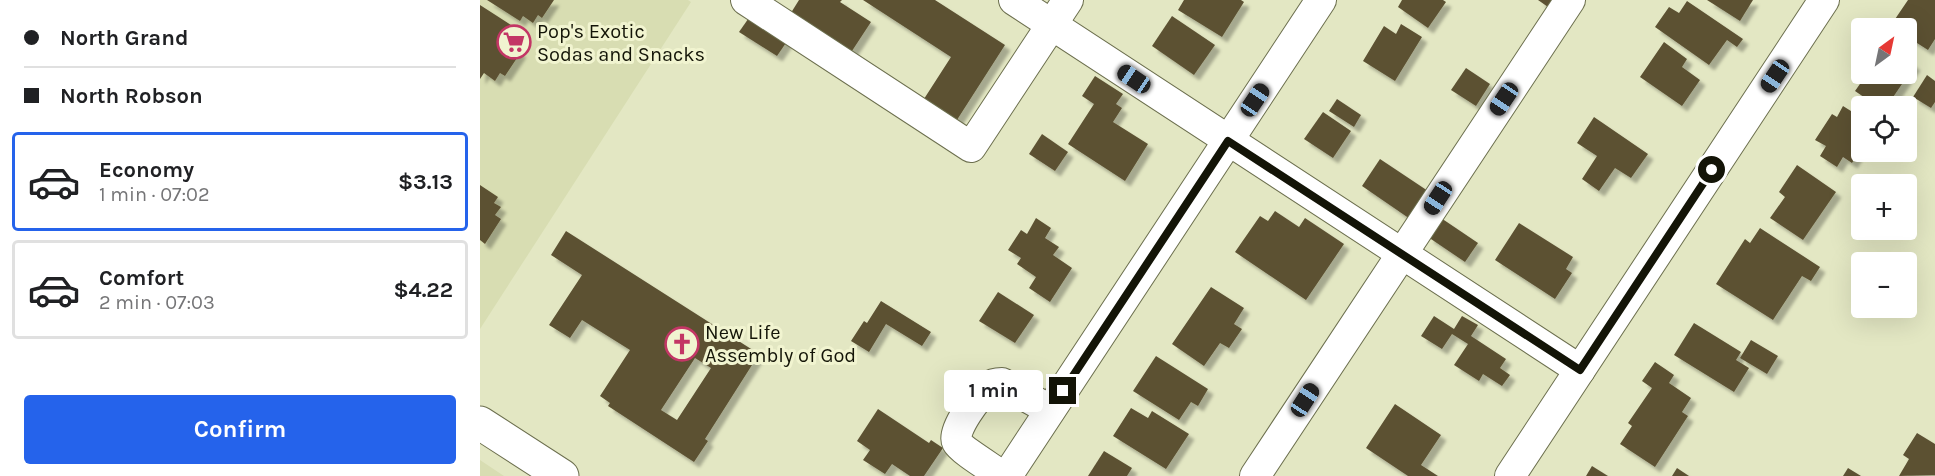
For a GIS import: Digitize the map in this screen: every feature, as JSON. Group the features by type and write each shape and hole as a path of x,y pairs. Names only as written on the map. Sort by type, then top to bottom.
{"main road":[{"path":"480,423 562,476"}],"street":[{"path":"746,0 971,147 1068,0"},
{"path":"1014,0 1580,370"},
{"path":"1007,476 1321,0"},
{"path":"1255,476 1570,0"},
{"path":"1510,476 1824,0"},
{"path":"1002,476 958,444 955,435 958,425 988,387 995,383 1002,383 1050,410"}],"shaded area":[{"path":"480,0 688,0 691,2 480,329"},
{"path":"480,460 504,476 480,476"}],"building":[{"path":"487,0 554,0 542,18 538,15 533,23 523,16 520,21"},
{"path":"799,0 842,0 840,2 871,22 850,54 789,16"},
{"path":"863,0 935,0 1005,45 955,123 922,102 951,57"},
{"path":"1184,0 1241,0 1244,2 1222,37 1178,10"},
{"path":"1402,0 1443,0 1446,2 1428,28 1398,7"},
{"path":"1538,0 1552,0 1548,7"},
{"path":"1707,0 1753,0 1740,21"},
{"path":"1908,0 1935,0 1935,39 1928,50 1917,43 1917,18 1896,18"},
{"path":"1687,1 1743,39 1737,47 1727,40 1709,65 1655,27 1669,7 1679,13"},
{"path":"480,5 514,27 511,32 522,39 516,49 521,52 505,76 500,73 495,81 484,73 480,79"},
{"path":"753,12 790,37 777,56 739,32"},
{"path":"1172,16 1215,45 1194,75 1152,46"},
{"path":"1401,24 1422,37 1395,81 1363,61 1384,26 1396,34"},
{"path":"1664,42 1687,59 1682,67 1700,80 1682,106 1640,77"},
{"path":"1466,68 1490,84 1476,106 1451,90"},
{"path":"1927,75 1935,81 1935,102 1931,108 1917,99 1917,96 1914,96"},
{"path":"1095,76 1123,94 1116,104 1122,108 1113,122 1148,144 1125,181 1068,144 1094,104 1082,96"},
{"path":"1860,84 1902,84 1894,96 1862,96 1855,91"},
{"path":"1337,99 1361,115 1354,127 1329,111"},
{"path":"1843,106 1851,111 1853,162 1852,163 1843,157 1837,167 1820,156 1826,146 1815,140 1832,114 1837,117"},
{"path":"1323,112 1351,131 1333,158 1304,139"},
{"path":"1594,117 1648,154 1631,178 1615,168 1599,191 1582,179 1597,156 1577,143"},
{"path":"1042,134 1068,152 1055,171 1029,154"},
{"path":"1380,159 1431,193 1413,221 1362,186"},
{"path":"1797,165 1836,192 1803,240 1770,218 1785,197 1779,192"},
{"path":"480,185 498,197 494,203 501,207 495,215 501,219 485,244 480,240"},
{"path":"1275,211 1299,227 1305,218 1344,244 1306,300 1235,252 1260,216 1268,221"},
{"path":"1036,218 1051,228 1045,238 1059,247 1053,255 1072,268 1050,302 1029,288 1036,277 1017,264 1021,258 1008,250 1021,230 1027,234"},
{"path":"1441,218 1478,243 1465,262 1428,237"},
{"path":"1519,223 1573,257 1566,269 1572,273 1555,299 1495,260"},
{"path":"1760,228 1820,267 1811,281 1802,276 1773,320 1716,284 1745,239 1750,243"},
{"name":"New Life Assembly of God","path":"566,231 759,354 705,439 708,441 694,462 608,406 610,403 600,396 630,350 582,320 570,338 549,325 582,275 551,255","holes":["695,358 711,368 677,420 661,410"]},
{"path":"1211,287 1244,308 1234,324 1242,329 1229,348 1220,343 1204,366 1172,344"},
{"path":"998,292 1034,315 1015,343 979,321"},
{"path":"881,301 931,332 922,346 886,324 869,352 851,341 864,321 867,323"},
{"path":"1434,316 1454,329 1462,316 1478,325 1471,336 1506,359 1500,368 1510,375 1502,386 1483,374 1479,381 1454,365 1468,344 1452,334 1442,349 1421,336"},
{"path":"1694,323 1741,352 1736,360 1749,368 1734,392 1674,355"},
{"path":"1751,340 1778,356 1767,374 1740,358"},
{"path":"1156,356 1208,389 1198,406 1191,402 1179,420 1133,391"},
{"path":"1655,362 1674,375 1669,383 1691,398 1682,412 1688,416 1655,467 1620,444 1632,426 1628,423 1652,388 1642,381"},
{"path":"1395,404 1441,435 1421,465 1438,476 1408,476 1366,448"},
{"path":"1131,408 1148,418 1152,411 1189,434 1166,469 1113,436"},
{"path":"878,409 929,443 931,440 943,448 924,476 910,476 892,464 885,474 863,460 870,450 857,441"},
{"path":"1917,433 1935,444 1935,475 1899,476 1909,459 1903,455"},
{"path":"1104,451 1132,468 1127,476 1088,476"},
{"path":"1592,466 1608,476 1586,476"},
{"path":"1677,468 1689,476 1672,476"},
{"path":"1848,468 1861,476 1843,476"}],"place":[{"name":"Pop's Exotic Sodas and Snacks","path":"514,42"},
{"name":"New Life Assembly of God","path":"682,344"}],"route":[{"path":"1063,391 1228,141 1580,370 1712,170"}]}
